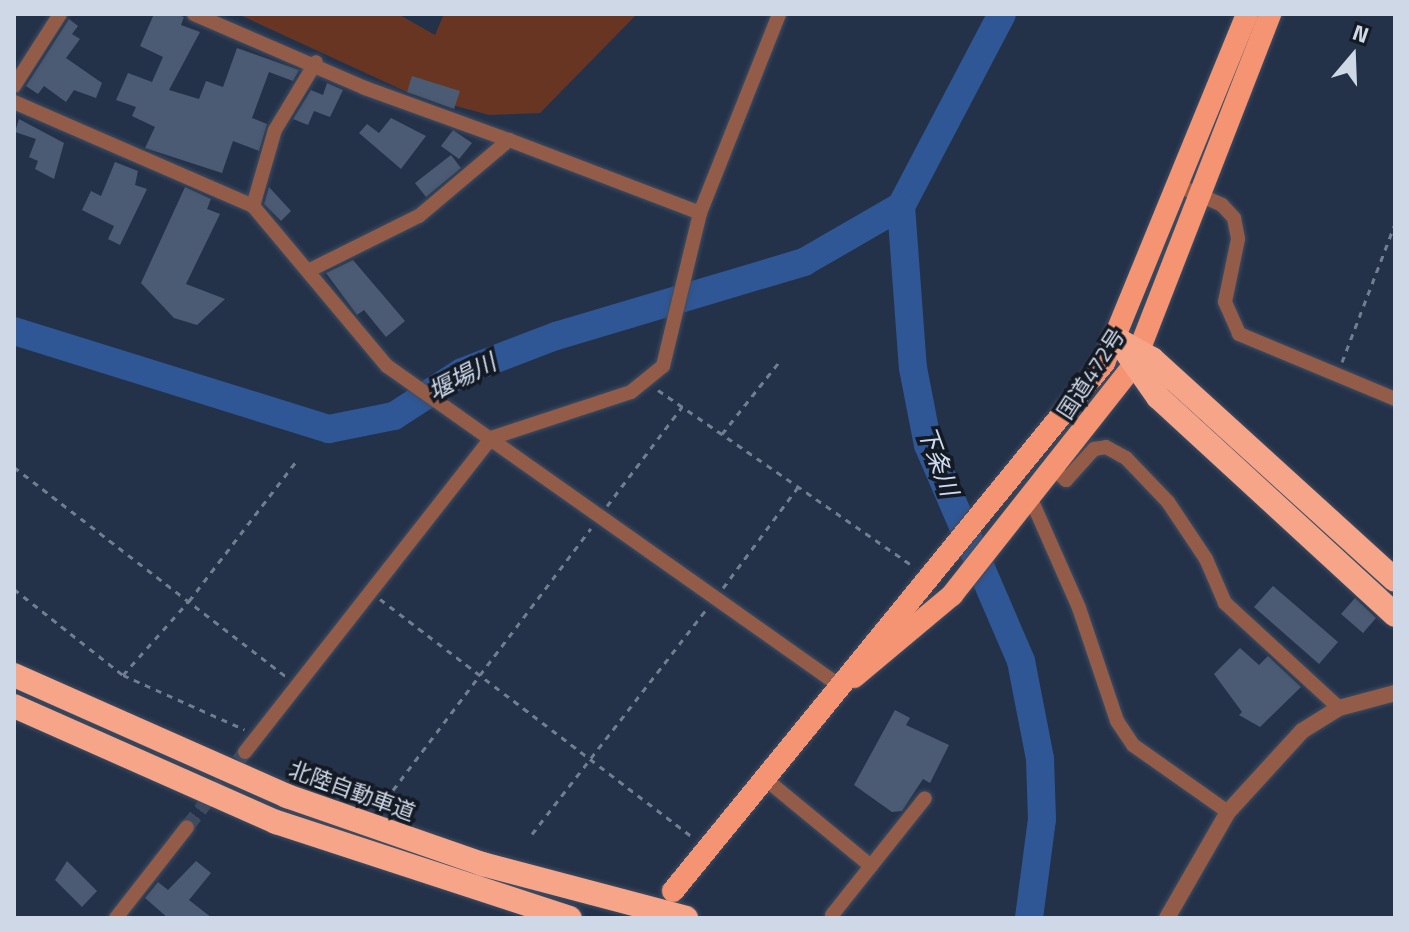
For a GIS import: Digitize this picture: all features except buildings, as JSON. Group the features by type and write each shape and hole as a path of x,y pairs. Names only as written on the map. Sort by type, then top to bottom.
{"highway":[{"name":"国道472号","path":"673,891 763,777 1002,489 1118,340 1247,14"},
{"name":"国道472号","path":"840,686 876,664 952,595 1055,470 1137,358 1270,14"},
{"path":"1118,340 1395,615"},
{"path":"1137,358 1395,580"},
{"name":"北陸自動車道","path":"14,675 189,757 344,817 482,864 686,918"},
{"path":"14,706 276,822 570,918"}],"street":[{"path":"14,86 60,14"},
{"path":"194,14 316,62 378,94 700,213"},
{"path":"245,752 491,438 631,392 663,366 669,330 700,213 779,14"},
{"path":"253,206 275,130 316,62"},
{"path":"14,102 253,206 312,269 387,366 840,686"},
{"path":"312,269 419,216 509,140"},
{"path":"1179,186 1228,210 1237,228 1226,289 1230,325 1252,344 1395,399"},
{"path":"1055,470 1066,480 1094,449 1106,447 1126,458 1168,502 1206,559 1225,603 1339,708"},
{"path":"1031,499 1079,608 1117,721 1133,745 1228,812"},
{"path":"1167,918 1228,812 1302,731 1339,708 1395,693"},
{"path":"763,777 871,866"},
{"path":"832,915 925,798"},
{"path":"116,918 187,827"}],"path":[{"path":"1336,377 1395,224"},
{"path":"722,434 779,362"},
{"path":"645,381 798,487 935,569"},
{"path":"393,790 682,407"},
{"path":"123,675 189,601 298,459"},
{"path":"14,467 298,685"},
{"path":"532,834 798,487"},
{"path":"14,589 123,675 259,735"},
{"path":"371,592 707,848"}],"shaded area":[{"path":"238,14 398,14 435,35 444,14 637,14 540,113 489,115 409,93"}],"waterway":[{"name":"下条川","path":"1002,14 901,206 913,368 928,445 1021,661 1040,759 1042,819 1029,918"},
{"name":"堰場川","path":"14,331 329,429 394,416 462,372 556,336 804,262 901,206"}],"tunnel":[{"path":"187,827 245,752"}]}
